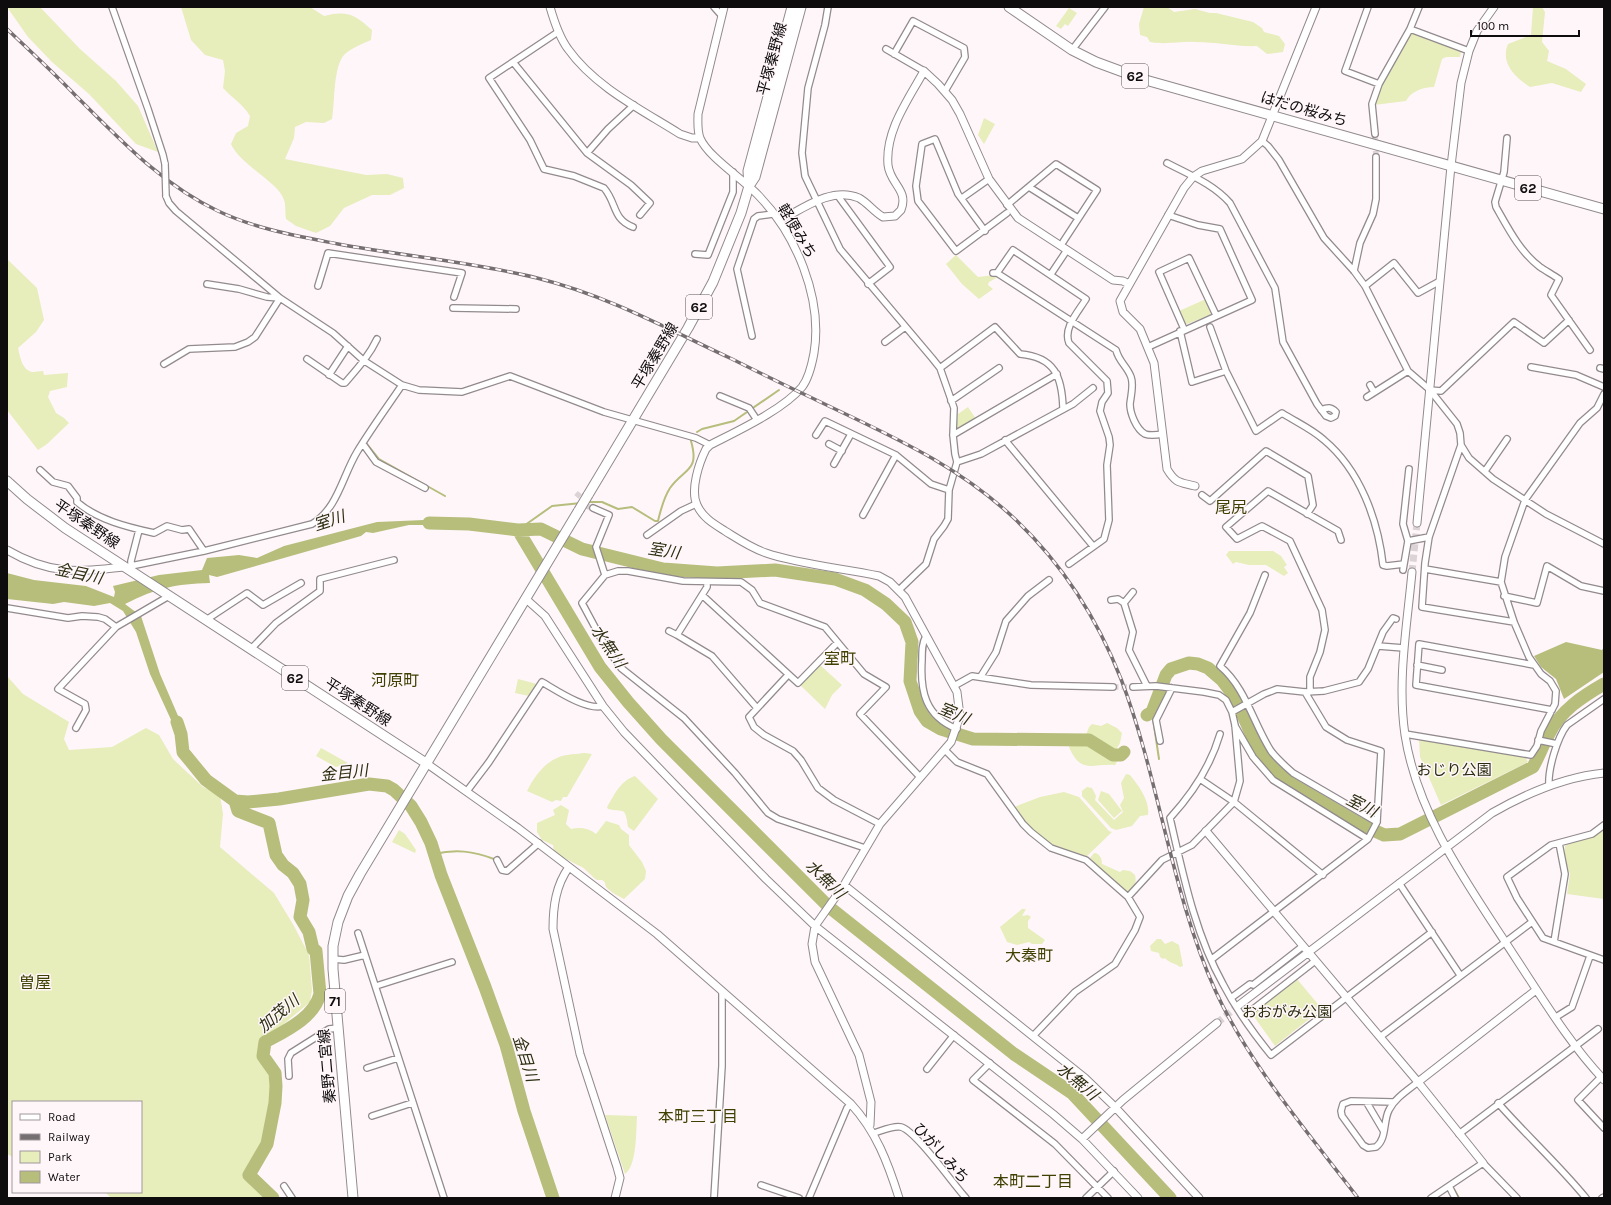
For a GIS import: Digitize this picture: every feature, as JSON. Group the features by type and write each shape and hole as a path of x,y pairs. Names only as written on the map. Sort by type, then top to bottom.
{"main road":[{"name":"平塚秦野線","path":"526,599 688,328 713,282 732,238 748,186 748,171 792,7"},
{"name":"平塚秦野線","path":"748,186 755,177 801,7"},
{"name":"はだの桜みち","path":"1009,7 1072,50 1096,62 1142,79 1604,209"},
{"name":"平塚秦野線","path":"7,481 27,499 65,528 426,762"},
{"name":"62","path":"426,762 526,599"},
{"name":"秦野二宮線","path":"353,1198 333,959 335,934 341,911 360,874 426,762"}],"street":[{"path":"112,7 164,155 166,196 169,203 176,211 280,298 333,333 363,360 402,385 419,390 462,392 510,376 604,412 696,438 710,445 703,455 695,485 696,504 710,522 747,545 764,553 879,576 890,582 899,590 954,686 960,704 960,716 957,729 951,742 880,824 843,886 816,925 812,944 816,962 859,1056 871,1102 870,1125"},
{"path":"550,7 558,32 567,49 596,79 680,134 692,138 700,138 697,127 698,114 724,7"},
{"path":"714,7 722,16"},
{"path":"828,7 825,25 808,88 802,153 805,176 840,249 940,368 954,408 953,435 957,462 949,490 948,519 934,539 926,564 899,590"},
{"path":"1072,50 1105,7"},
{"path":"1195,486 1184,485 1173,478 1167,469 1154,363 1148,347 1136,324 1122,309 1120,301 1168,215 1184,188 1193,177 1214,166 1242,159 1262,141 1274,115 1316,7"},
{"path":"1368,7 1345,71 1379,84"},
{"path":"1375,134 1372,107 1379,84 1410,29 1419,7"},
{"path":"1417,523 1451,166 1461,83 1469,51 1477,31 1494,7"},
{"path":"894,54 913,22 964,48 965,56 945,91"},
{"path":"1410,29 1469,51"},
{"path":"558,32 489,78 530,140 544,169 574,176 604,188 618,217 624,223 633,227"},
{"path":"886,49 924,71 945,91 960,114 988,180 1007,209 1018,218 1113,280 1123,280 1129,284"},
{"path":"513,62 587,153 631,185 650,203 640,215"},
{"path":"779,221 817,201 845,195 860,199 883,217 895,216 902,210 904,196 890,173 888,166 891,140 897,120 924,71"},
{"path":"587,153 608,129 634,105"},
{"name":"軽便みち","path":"700,138 710,150 748,186 779,221 808,276 815,320 816,344 808,376 803,386 792,398 757,420 710,445"},
{"path":"1507,138 1504,172 1495,202 1496,207 1523,250 1540,267 1559,279 1551,295 1590,350"},
{"path":"985,231 962,198 936,139 922,144 916,186 918,201 956,251 985,231 1029,187 1056,164 1097,190 1063,242"},
{"path":"1262,141 1279,160 1324,238 1354,271 1365,286 1408,371 1430,390 1457,424 1461,444 1469,458 1484,471 1525,500 1579,532 1604,544"},
{"path":"1354,271 1360,243 1375,206 1377,181 1376,157"},
{"path":"1168,163 1209,184 1222,193 1230,203 1275,288 1283,342 1322,410"},
{"path":"695,254 708,255 733,192 733,172"},
{"path":"962,198 988,180"},
{"path":"1029,187 1078,218"},
{"path":"838,196 890,267 868,284"},
{"path":"752,336 738,268 754,219 758,216 773,214"},
{"path":"1148,347 1182,330 1252,300 1220,229 1198,225 1168,215"},
{"path":"1069,564 1103,540 1109,520 1107,465 1110,445 1109,437 1100,411 1102,402 1108,393 1108,386 1103,376 1069,344 1067,332 1072,322 1086,299 1051,274 1013,250 995,273 1072,322 1116,350 1118,360 1126,368 1131,378 1130,404 1136,424 1144,433 1151,435 1163,434"},
{"path":"1051,274 1067,250"},
{"path":"318,286 328,253 462,273 454,297"},
{"path":"1216,315 1189,258 1160,272 1182,330 1192,382 1226,371"},
{"path":"1365,286 1394,263 1418,293 1440,281"},
{"path":"207,284 239,289 267,297 280,298"},
{"path":"164,364 189,349 235,347 248,342 255,337 280,298"},
{"path":"453,308 516,309"},
{"path":"1430,390 1441,391 1514,322 1544,342 1569,320"},
{"path":"885,342 905,327"},
{"path":"940,368 995,327 1020,354 1032,355 1054,369 1062,389 1063,408"},
{"path":"1210,327 1226,371 1256,431 1282,413 1324,439 1343,459 1362,491 1378,531 1383,565 1387,566 1404,567 1408,541 1403,524 1409,469"},
{"path":"307,359 329,375 345,384 363,360 369,356 377,340"},
{"path":"329,375 348,346"},
{"path":"1531,367 1576,375 1604,387"},
{"path":"951,401 999,368"},
{"path":"1367,396 1408,371"},
{"path":"953,435 1057,374"},
{"path":"7,550 39,566 54,570 89,571 130,569 312,524 321,518 333,503 363,444 402,385"},
{"path":"1370,385 1374,392"},
{"path":"957,462 981,454 1063,408 1073,404 1092,388"},
{"path":"1405,734 1531,755 1537,746 1538,740 1552,710 1556,696 1554,687 1529,657 1504,596 1501,582 1505,557 1525,500 1580,423 1597,408 1604,394"},
{"path":"720,396 748,408 757,420"},
{"path":"816,435 825,421 896,455 931,484 949,490"},
{"path":"834,464 851,434"},
{"path":"1484,471 1507,439"},
{"path":"1005,440 1094,546"},
{"path":"363,444 376,462 425,488"},
{"path":"829,444 842,451"},
{"path":"1461,444 1429,537 1424,563 1425,569 1422,607 1514,622"},
{"path":"1202,495 1210,501 1266,451 1308,476 1313,505 1307,514"},
{"path":"863,515 896,455"},
{"path":"40,470 53,482 68,486 77,502 93,513 116,523 154,533 167,526 182,530 189,529 204,551"},
{"path":"1212,959 1323,875 1369,838 1376,824 1381,751 1347,740 1326,727 1308,692 1310,677 1320,652 1325,630 1322,610 1290,541 1262,526 1237,539 1226,527 1268,491 1338,532 1341,540"},
{"path":"648,535 681,511 696,504"},
{"path":"593,508 609,515 596,547 605,575"},
{"path":"130,569 139,530"},
{"path":"1408,541 1429,537"},
{"path":"252,649 276,623 320,591 320,579 394,560"},
{"path":"1504,596 1537,603 1547,566 1581,586 1604,592"},
{"path":"1425,569 1501,582"},
{"path":"865,848 778,819 768,813 735,773 684,718 621,668 604,644 582,603 605,575 618,571 628,571 683,581 741,582 752,590 760,603 825,627 837,644 864,674 886,687 860,714 920,777"},
{"path":"1412,572 1404,648 1402,703 1405,734 1417,782 1445,848 1536,990 1576,1046 1603,1078 1578,1100 1604,1128"},
{"path":"1265,575 1250,613 1220,666 1230,674 1271,750 1281,763 1293,773 1376,824"},
{"path":"981,676 996,652 1006,621 1028,596 1049,580"},
{"path":"677,635 707,587 707,582"},
{"path":"206,620 247,593 263,605 302,583"},
{"path":"1124,603 1133,592"},
{"path":"76,728 86,710 85,704 58,689 117,626 167,594"},
{"path":"702,595 798,683 837,644"},
{"path":"526,599 545,616 603,706 646,757 766,880 816,925 1084,1137 1138,1198"},
{"path":"1110,600 1118,599 1124,603 1133,632 1129,650 1147,686"},
{"path":"7,608 68,618 82,616 98,617 117,626"},
{"path":"1232,712 1277,689 1308,692 1324,691 1359,682 1368,669 1383,632 1393,618 1396,619"},
{"path":"669,631 712,656 757,708"},
{"path":"926,636 923,642 921,676 922,692 939,718 957,729"},
{"path":"1534,664 1419,644 1416,665 1416,685 1552,710"},
{"path":"1378,646 1404,648"},
{"path":"1416,665 1442,670"},
{"path":"788,675 748,717 754,727 793,751 801,760 818,788 834,800 880,824"},
{"path":"954,686 967,678 981,676 1031,686 1113,687"},
{"path":"467,791 489,762 542,682 584,705 599,707 603,706"},
{"path":"1128,897 1162,860 1192,845 1234,802 1240,781 1235,726 1232,712 1226,700 1219,695 1156,686 1133,687"},
{"path":"1160,741 1156,720 1170,688"},
{"path":"1549,785 1557,744 1567,725 1604,699"},
{"path":"1235,726 1253,757 1273,780 1369,838"},
{"path":"1220,734 1217,746 1200,779 1180,808 1170,818 1199,927 1222,984 1243,1017 1271,1055 1432,932"},
{"path":"1538,740 1557,744"},
{"path":"945,750 957,762 987,774 1023,824 1040,839 1058,851 1086,860 1128,897 1138,912 1139,920 1119,959 1104,972 1071,995 1034,1036"},
{"path":"426,762 539,843 657,934 851,1104 870,1125 893,1179 899,1198"},
{"path":"1239,1005 1492,813 1513,801 1549,785 1604,773"},
{"path":"1200,779 1234,802 1323,875"},
{"path":"1604,825 1592,834 1551,845 1507,877 1517,898 1543,938 1604,960"},
{"path":"1206,831 1418,1082 1459,1134 1517,1198"},
{"path":"497,860 502,870 507,872 539,843"},
{"path":"1554,942 1565,874 1559,843"},
{"path":"569,867 559,883 553,919 554,929 580,1054 618,1167 620,1178 615,1198"},
{"path":"1400,884 1460,975"},
{"path":"843,886 1034,1036 1085,1078 1112,1110 1199,1198"},
{"path":"1380,1037 1532,922"},
{"path":"358,933 444,1198"},
{"path":"1231,998 1250,984 1253,985 1303,946"},
{"path":"333,959 344,960 366,955"},
{"path":"1556,1018 1572,1007 1590,956"},
{"path":"1243,1017 1315,961"},
{"path":"376,986 452,962"},
{"path":"1393,1102 1347,1102 1341,1108 1342,1116 1363,1145 1368,1148 1376,1147 1380,1144 1386,1116 1393,1102 1536,990"},
{"path":"714,1198 722,1066 722,991"},
{"path":"1084,1137 1112,1110 1217,1023"},
{"path":"289,1076 288,1059 291,1053 329,1029 338,1028"},
{"path":"1459,1134 1498,1103 1598,1029"},
{"path":"927,1069 954,1035"},
{"path":"367,1068 398,1058"},
{"path":"990,1063 972,1080 1055,1144 1098,1186 1108,1198"},
{"path":"372,1116 412,1103"},
{"path":"1367,1103 1384,1130"},
{"path":"1498,1103 1525,1134 1571,1179 1586,1198"},
{"path":"809,1198 847,1108 851,1104"},
{"name":"ひがしみち","path":"874,1133 897,1127 906,1129 928,1151 966,1198"},
{"path":"1431,1198 1483,1162"},
{"path":"1086,1198 1114,1171"},
{"path":"761,1185 799,1198"},
{"path":"284,1186 290,1197"},
{"path":"1449,1186 1455,1198"}],"green space":[{"path":"7,7 40,7 80,49 116,81 138,106 158,152 136,144 89,94 52,62 28,37"},
{"path":"181,7 310,7 324,16 332,14 351,15 366,25 372,30 371,40 345,54 338,66 332,119 324,123 306,122 295,127 294,138 285,159 366,175 387,174 403,178 404,188 390,195 372,195 344,208 330,226 316,233 296,226 286,219 285,202 281,193 268,180 243,160 231,144 236,133 248,126 250,116 223,88 225,71 223,60 205,55 191,40"},
{"path":"1144,7 1167,7 1174,12 1195,9 1253,22 1262,28 1264,32 1279,36 1285,44 1283,52 1267,54 1257,46 1204,42 1150,42 1147,37 1140,35 1139,24"},
{"path":"1533,7 1542,7 1545,12 1542,42 1549,51 1547,61 1566,69 1586,84 1581,92 1552,83 1530,87 1519,79 1510,69 1506,57 1508,44 1531,35"},
{"path":"1069,8 1077,13 1068,26 1065,24 1061,29 1056,26"},
{"path":"1413,33 1461,52 1460,57 1446,57 1442,59 1434,87 1414,92 1406,101 1374,105 1381,85"},
{"path":"984,118 995,124 984,144 978,135"},
{"path":"956,255 978,277 995,275 998,277 989,282 988,285 993,289 979,299 962,284 946,264"},
{"path":"7,259 37,288 44,320 36,332 18,348 24,366 29,371 43,371 44,375 68,373 67,387 50,391 48,397 56,413 69,423 47,444 38,450 7,410"},
{"path":"1206,299 1211,311 1210,315 1184,324 1179,311"},
{"path":"968,407 976,419 960,429 956,428 958,414"},
{"path":"1229,551 1273,551 1281,556 1287,565 1284,567 1288,573 1284,576 1266,565 1249,565 1236,562 1233,564 1226,555"},
{"path":"820,665 842,685 832,695 825,709 800,685"},
{"path":"7,676 23,694 69,722 64,739 69,750 112,747 146,728 159,735 173,759 203,787 220,795 223,814 220,847 274,893 309,955 312,990 310,1002 268,1037 264,1063 273,1084 256,1172 275,1198 111,1198 106,1193 142,1193 142,1101 12,1101 12,1156 7,1154"},
{"path":"518,679 537,684 529,696 515,693"},
{"path":"1107,723 1117,728 1122,733 1120,743 1117,748 1118,760 1115,765 1088,766 1078,761 1069,747 1073,740 1084,740 1089,727 1092,724 1101,726"},
{"name":"おじり公園","path":"1419,738 1525,757 1528,762 1441,805 1420,757"},
{"path":"321,748 348,763 336,767 316,756"},
{"path":"585,753 592,754 567,797 563,797 561,801 556,800 552,802 527,791 540,771 549,763 565,755"},
{"path":"1126,774 1130,775 1146,799 1148,815 1140,816 1132,826 1116,830 1111,828 1082,796 1082,791 1087,787 1092,788 1096,796 1095,800 1114,820 1123,812 1120,805 1124,798 1121,783"},
{"path":"635,776 658,799 634,831 628,827 626,815 623,811 608,809 607,807 615,793 625,781"},
{"path":"1101,791 1109,794 1122,811 1114,818 1098,800"},
{"path":"1064,792 1079,797 1109,831 1112,832 1086,857 1063,850 1045,840 1029,826 1014,807 1040,797"},
{"path":"561,805 569,810 566,824 571,829 584,828 596,834 606,821 619,825 621,829 629,835 629,845 642,862 646,871 645,879 624,899 606,887 604,881 597,880 582,867 554,851 553,845 542,840 537,832 537,823 555,815 553,810"},
{"path":"1604,829 1604,899 1567,894 1570,874 1564,859 1565,846 1571,842 1595,836"},
{"path":"399,830 405,834 416,850 415,853 392,842"},
{"path":"1094,853 1098,854 1102,860 1102,864 1120,872 1123,870 1130,871 1135,875 1136,881 1133,888 1126,893 1091,862 1090,858"},
{"path":"1022,909 1026,909 1022,916 1028,915 1031,917 1028,921 1028,928 1045,940 1042,944 1032,944 1029,942 1017,945 1007,942 1000,927"},
{"path":"1157,939 1161,939 1165,944 1172,941 1179,945 1183,966 1180,967 1165,958 1163,959 1160,957 1159,953 1151,951 1150,946"},
{"name":"おおがみ公園","path":"1297,979 1322,1009 1275,1046 1252,1014"},
{"path":"605,1115 637,1116 634,1156 629,1170 625,1174"}],"water":[{"path":"447,519 446,525 409,525 373,533 366,532 361,536 217,577 209,575 210,583 186,584 166,588 147,594 125,604 141,616 160,674 185,732 183,740 172,722 150,674 136,632 123,611 110,603 94,606 64,602 53,604 7,599 7,573 34,580 86,586 114,597 115,592 113,586 159,575 202,570 207,558 239,555 257,558 284,546 377,522"},
{"path":"1566,642 1602,650 1604,647 1604,672 1564,699 1556,679 1541,667 1534,656"}],"waterway":[{"path":"697,432 702,429 734,421 779,390"},
{"path":"587,502 602,502 618,509 632,507 655,521 658,521 661,508 670,488 692,464 693,451 691,441"},
{"path":"367,444 379,459 445,496"},
{"path":"518,530 552,506 581,503"},
{"name":"室川","path":"429,523 469,524 518,530 541,529 582,549 663,569 717,573 775,570 835,579 865,590 886,604 905,622 912,642 910,681 920,711 927,721 941,729 973,739 1089,740 1113,755 1121,755 1124,752"},
{"name":"水無川","path":"518,530 600,667 628,702 661,739 829,907 1014,1054 1072,1093 1170,1198"},
{"name":"室川","path":"1147,715 1152,712 1166,675 1171,669 1189,663 1198,664 1208,668 1222,680 1235,697 1256,745 1273,768 1290,783 1360,824 1384,835 1400,834 1533,767 1549,734 1559,718 1580,699 1604,684"},
{"path":"1152,712 1159,759"},
{"name":"金目川","path":"177,722 181,734 183,752 206,780 235,801 248,802 279,799 369,784 387,786 394,790 411,806 431,843 441,875 485,987 506,1045 524,1111 553,1198"},
{"name":"加茂川","path":"235,801 238,811 269,823 276,855 283,865 293,873 300,884 303,900 300,917 309,932 313,949 316,951 320,994 317,1003 298,1023 265,1042 263,1056 275,1073 275,1103 267,1144 249,1175 273,1198"},
{"path":"434,854 457,851 479,854 494,859"},
{"path":"1454,1189 1459,1198"}],"tunnel":[{"path":"1375,134 1376,157"},
{"path":"576,493 582,498 582,505 593,508"},
{"path":"1412,572 1417,523"},
{"path":"1113,687 1133,687"},
{"path":"1217,1023 1239,1005"}],"railway":[{"path":"7,29 51,70 142,160 178,188 218,211 247,223 292,235 338,244 512,272 563,285 588,294 612,303 660,325 892,436 944,465 993,500 1016,520 1049,555 1077,594 1101,635 1121,679 1134,718 1146,757 1176,876 1201,954 1216,992 1245,1046 1281,1098 1358,1198"}],"district":[{"name":"尾尻","path":"1231,507"},
{"name":"室町","path":"840,658"},
{"name":"河原町","path":"395,680"},
{"name":"大秦町","path":"1029,955"},
{"name":"曽屋","path":"35,982"},
{"name":"本町三丁目","path":"698,1116"},
{"name":"本町二丁目","path":"1033,1181"}]}
